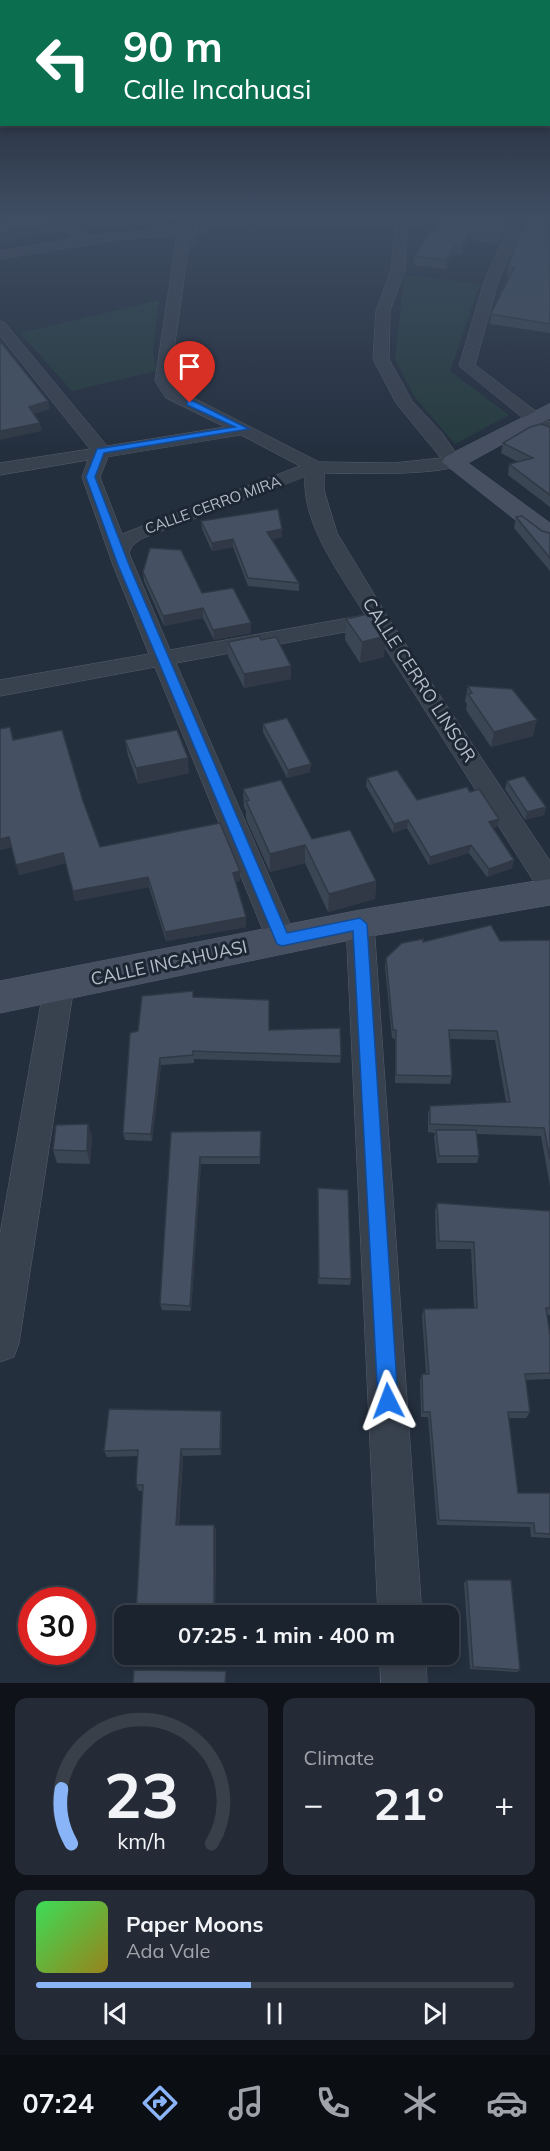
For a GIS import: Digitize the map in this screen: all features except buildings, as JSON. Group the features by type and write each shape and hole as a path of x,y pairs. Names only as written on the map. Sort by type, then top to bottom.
{"main road":[{"path":"544,420 453,462 550,535"},
{"name":"CALLE INCAHUASI","path":"0,997 360,924 550,892"}],"street":[{"path":"175,294 163,381 172,394 315,467 394,469 453,462 436,436 405,403 381,359 383,311 389,294"},
{"path":"488,294 467,366 544,420"},
{"path":"0,326 101,451"},
{"path":"0,469 244,429"},
{"path":"101,451 91,477 119,553 282,940"},
{"name":"CALLE CERRO MIRA","path":"119,553 123,543 134,535 315,467"},
{"name":"CALLE CERRO LINSOR","path":"315,467 314,490 327,533 378,620 550,883"},
{"path":"0,688 378,620"},
{"path":"360,924 399,1605"},
{"path":"0,1343 58,986"},
{"path":"403,1665 404,1683"}],"green space":[{"path":"402,294 477,294 450,371 509,415 455,444 414,396 395,359"},
{"path":"159,300 153,349 156,371 72,391 20,333"}],"route":[{"path":"190,403 244,429 101,451 91,477 123,565 282,940 360,924 388,1401"}]}
